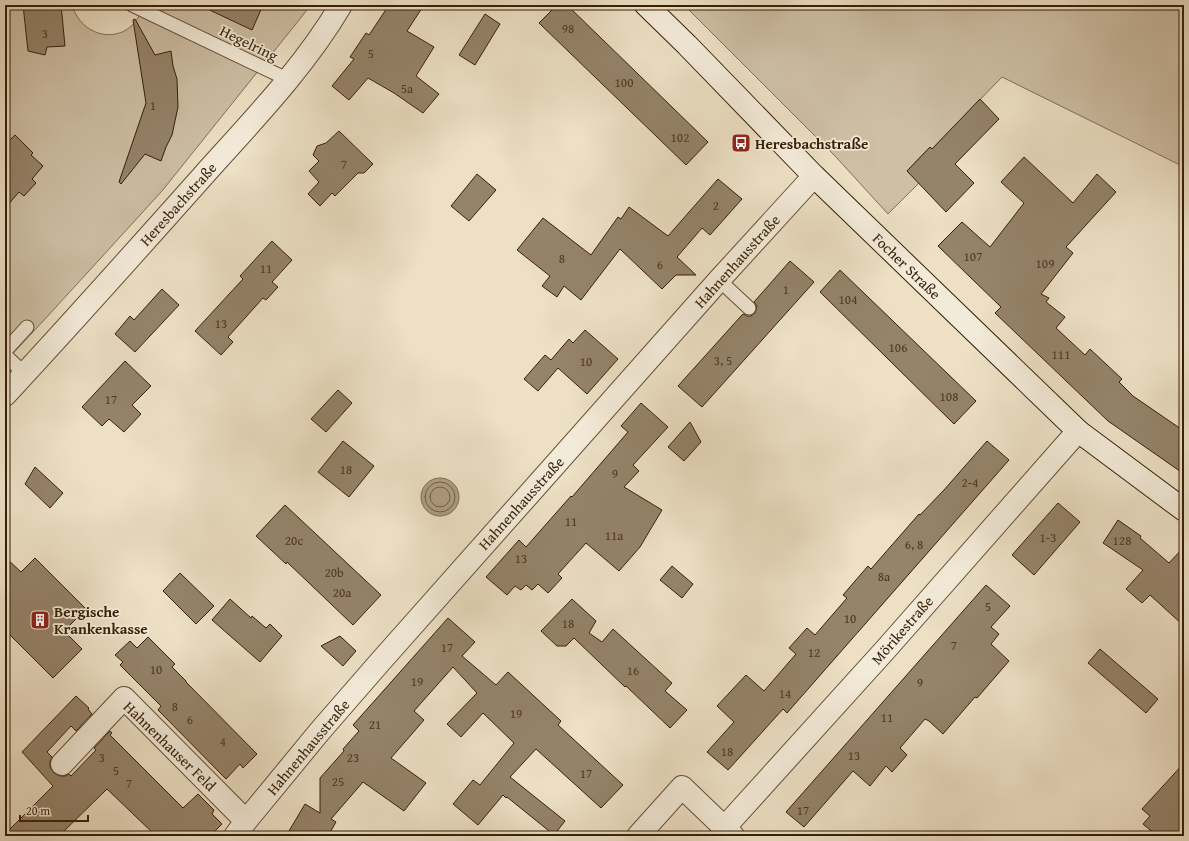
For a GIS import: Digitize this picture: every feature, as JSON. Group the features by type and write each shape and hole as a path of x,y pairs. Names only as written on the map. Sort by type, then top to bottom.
{"street":[{"name":"Heresbachstraße","path":"5,395 238,136 314,47 341,5"},
{"name":"Focher Straße","path":"646,5 688,45 814,176 1078,431 1184,510"},
{"name":"Hahnenhausstraße","path":"240,828 320,731 380,662 719,280 814,176"},
{"name":"Mörikestraße","path":"729,832 886,649 1078,431"},
{"name":"Hahnenhauser Feld","path":"62,764 124,698 240,828"},
{"path":"638,836 682,787 729,832"}],"lane":[{"name":"Hegelring","path":"132,5 287,79"},
{"path":"719,280 750,308"},
{"path":"5,351 27,327"},
{"path":"5,355 24,374"}],"shaded area":[{"path":"5,5 72,5 78,18 87,27 97,33 109,35 120,33 130,27 138,18 143,5 311,5 162,191 5,362"},
{"path":"684,5 1184,5 1184,167 1002,77 932,149 930,147 907,171 919,183 888,214 835,156"}],"water":[{"path":"440,478 450,481 456,487 459,497 456,507 450,513 440,516 430,513 424,507 421,497 424,487 430,481"}],"building":[{"path":"23,5 61,5 65,46 47,47 45,55 28,51"},
{"path":"199,5 263,5 252,30"},
{"path":"389,5 424,5 407,31 434,47 416,76 439,94 423,113 394,93 368,78 349,100 332,86 354,59 350,57 366,33 369,35"},
{"path":"557,5 567,5 708,142 686,165 539,23"},
{"path":"485,14 500,24 475,65 459,55"},
{"path":"135,19 155,55 171,51 177,79 178,107 172,135 161,161 145,154 121,184 119,182 146,103 133,20"},
{"path":"980,99 999,119 955,164 974,183 946,212 907,171 930,147 932,149"},
{"path":"339,131 373,164 364,173 358,173 335,196 332,193 320,206 308,194 319,182 309,171 319,161 313,155 317,146 326,143"},
{"path":"15,135 33,153 31,155 43,166 32,179 36,183 24,196 19,192 5,208 5,145"},
{"path":"1024,157 1073,203 1097,174 1116,192 1066,247 1073,253 1041,294 1049,298 1046,302 1065,317 1056,328 1085,355 1090,349 1122,379 1119,382 1133,396 1184,431 1184,474 1108,421 995,313 1001,307 938,246 962,222 990,247 1024,203 1001,182"},
{"path":"477,174 496,190 469,221 451,206"},
{"path":"718,179 742,199 710,235 702,228 677,257 696,275 676,275 662,289 620,249 581,300 564,286 557,297 542,286 550,276 517,250 543,218 591,255 618,217 621,219 629,207 668,236"},
{"path":"272,241 292,260 272,282 278,287 266,300 263,298 228,337 233,342 221,355 195,331 243,279 240,276"},
{"path":"790,261 814,282 702,407 678,386 743,314 751,316 755,313 757,306 754,302"},
{"path":"840,270 976,401 954,424 820,292"},
{"path":"162,289 179,305 135,352 115,334 130,316 134,320"},
{"path":"585,330 618,359 587,394 558,368 538,391 524,379 545,355 551,360 569,339 573,343"},
{"path":"125,361 151,386 132,405 141,414 124,432 109,419 102,426 82,407"},
{"path":"338,390 352,403 326,432 311,419"},
{"path":"641,403 668,427 633,465 639,471 624,487 662,510 640,547 619,571 586,543 558,574 562,578 548,593 538,584 532,590 526,585 521,590 515,586 507,595 486,577 519,540 526,547 571,496 572,497 628,432 621,426"},
{"path":"690,422 701,442 684,461 668,447"},
{"path":"343,441 374,466 349,497 318,472"},
{"path":"987,441 1009,460 787,713 783,709 728,770 707,752 734,722 717,706 746,675 764,691 796,654 789,648 807,628 815,635 847,598 843,595 868,566 871,569 919,514 920,515 944,490"},
{"path":"35,467 63,493 50,508 25,484"},
{"path":"1058,503 1080,522 1034,575 1012,555"},
{"path":"285,505 381,595 353,625 287,562 286,564 256,536"},
{"path":"1118,520 1141,536 1140,538 1169,563 1184,547 1184,626 1150,595 1142,603 1126,589 1143,570 1103,543"},
{"name":"Bergische Krankenkasse","path":"5,557 21,572 35,558 86,609 64,631 82,649 53,678 5,630"},
{"path":"672,566 693,584 682,598 660,580"},
{"path":"180,573 214,606 196,624 163,591"},
{"path":"986,585 1010,606 991,627 999,634 991,644 1009,661 943,734 925,719 900,748 907,755 892,772 886,766 870,786 853,771 804,827 786,812"},
{"path":"230,599 251,618 252,616 266,628 270,624 282,636 260,662 212,620"},
{"path":"572,599 596,621 589,633 602,642 613,629 672,683 665,691 687,710 670,728 574,638 566,646 557,646 541,631"},
{"path":"448,618 475,642 462,656 496,685 508,672 561,721 558,725 623,785 601,808 536,749 510,777 565,821 554,835 503,795 478,825 453,804 473,780 480,785 514,743 483,713 461,737 447,724 477,693 453,667 414,711 424,720 391,758 426,783 404,811 363,782 331,819 336,822 328,836 286,836 305,804 320,813 320,778 344,751 343,749 359,731 353,725"},
{"path":"340,636 356,651 343,666 321,646"},
{"path":"148,637 175,664 172,667 257,754 243,768 240,764 226,779 158,710 161,706 120,665 123,662 115,655 130,641 137,648"},
{"path":"1100,649 1158,699 1146,713 1088,663"},
{"path":"76,696 89,708 88,709 92,714 76,731 71,726 47,752 52,757 50,767 54,773 60,776 69,774 71,776 96,750 94,748 110,731 112,733 110,735 183,808 198,794 214,810 212,814 222,824 210,836 156,836 107,789 59,836 5,836 5,834 53,786 22,752"},
{"path":"1184,763 1184,836 1157,836 1143,824 1150,816 1142,809"}],"place":[{"name":"Heresbachstraße","path":"741,143"},
{"name":"Bergische Krankenkasse","path":"40,620"}]}
